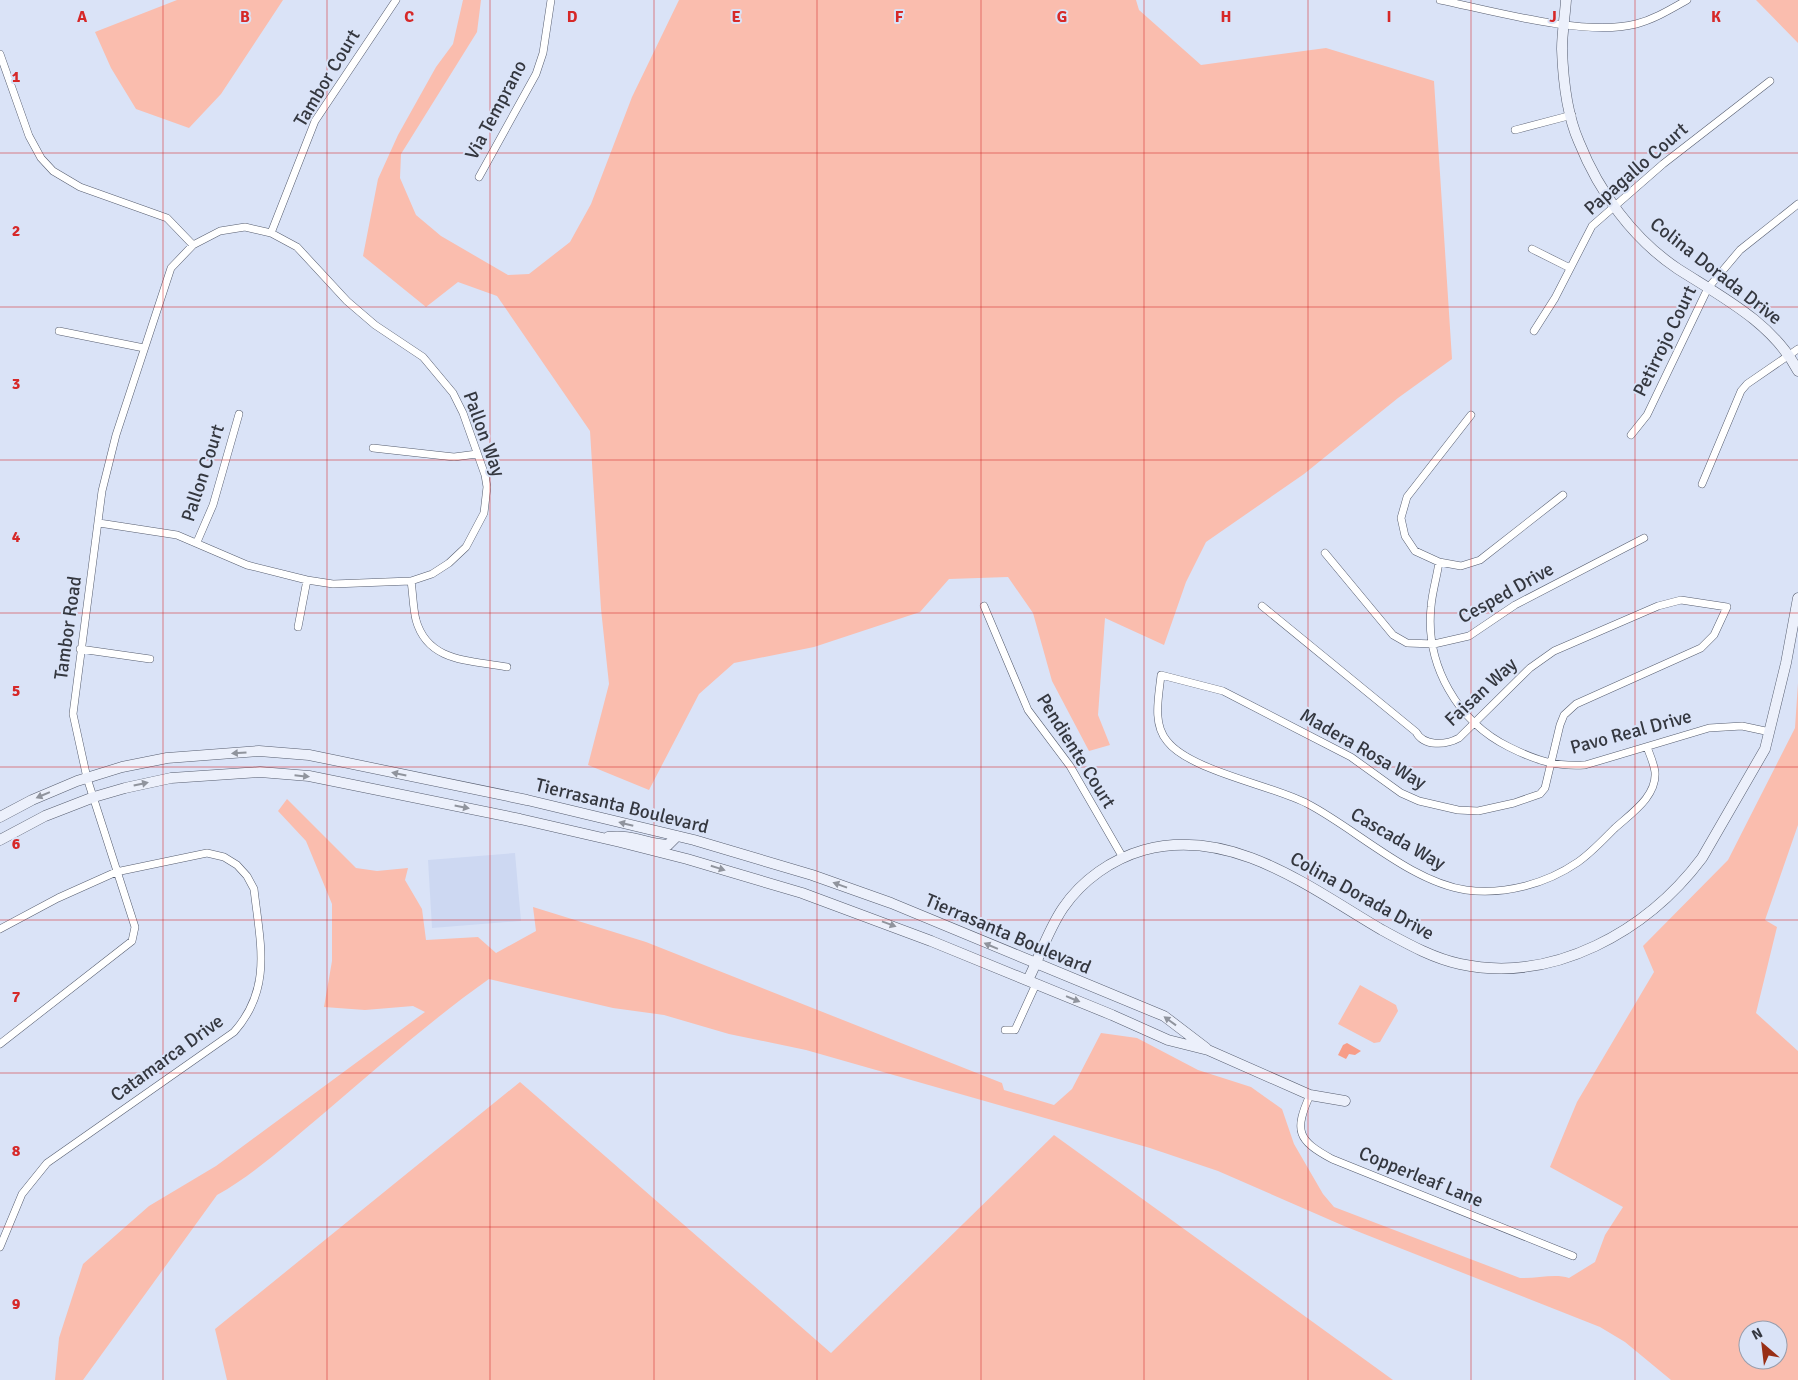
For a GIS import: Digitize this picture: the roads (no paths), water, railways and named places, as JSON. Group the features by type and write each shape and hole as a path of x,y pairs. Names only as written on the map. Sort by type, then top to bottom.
{"main road":[{"name":"Colina Dorada Drive","path":"1566,0 1562,48 1566,85 1578,142 1613,206 1644,241 1676,267 1743,310 1771,334 1789,355 1798,370"},
{"name":"Colina Dorada Drive","path":"1032,982 1036,964 1051,928 1064,906 1091,878 1122,856 1160,846 1205,844 1248,855 1412,947 1458,964 1489,968 1526,967 1560,960 1585,951 1632,925 1660,905 1702,858 1754,770 1770,732 1798,598"},
{"name":"Tierrasanta Boulevard","path":"0,817 32,800 87,778 122,767 167,758 259,751 309,756 527,800 677,836 812,875 891,903 1164,1016 1208,1050"},
{"name":"Tierrasanta Boulevard","path":"0,840 45,816 94,797 171,778 260,772 309,776 603,838 686,859 802,893 897,927 1168,1040 1208,1050 1310,1095 1345,1101"},
{"path":"603,838 624,835 668,845 677,836"}],"street":[{"name":"Tambor Court","path":"271,233 315,121 396,0"},
{"name":"Via Temprano","path":"479,177 536,74 543,53 551,0"},
{"path":"1440,0 1564,25 1608,28 1635,24 1658,17 1688,0"},
{"path":"0,54 29,136 41,158 53,171 80,187 167,218 193,245"},
{"name":"Papagallo Court","path":"1534,331 1592,226 1663,164 1770,81"},
{"path":"1515,130 1572,115"},
{"name":"Petirrojo Court","path":"1631,435 1647,415 1708,288 1740,250 1798,204"},
{"name":"Tambor Road","path":"0,1044 132,941 136,927 116,872 87,778 73,714 102,491 116,435 171,268 193,245 220,231 245,227 271,233"},
{"name":"Pallon Way","path":"99,523 177,535 247,565 307,580 333,584 411,581 432,574 449,563 466,548 475,533 484,514 487,487 463,413 453,393 424,357 375,325 347,301 297,247 271,233"},
{"path":"1532,249 1570,268"},
{"path":"60,332 144,348"},
{"path":"1702,484 1741,391 1747,384 1798,349"},
{"name":"Pallon Court","path":"197,542 214,505 239,414"},
{"path":"1471,415 1407,496 1401,518 1405,536 1415,551 1439,562 1461,566 1480,560 1563,495"},
{"path":"373,448 454,457 477,454"},
{"name":"Cesped Drive","path":"1326,553 1393,635 1407,643 1434,644 1469,636 1515,605 1644,538"},
{"name":"Pavo Real Drive","path":"1439,562 1431,607 1437,664 1452,698 1475,725 1490,738 1533,759 1566,767 1585,765 1710,728 1742,726 1770,732"},
{"path":"298,627 307,580"},
{"path":"411,581 417,621 432,648 446,656 507,666"},
{"name":"Faisan Way","path":"1262,606 1416,732 1419,737 1432,743 1450,743 1475,725 1530,668 1554,651 1658,606 1682,600 1726,607"},
{"name":"Pendiente Court","path":"984,606 1028,710 1070,766 1122,856"},
{"name":"Madera Rosa Way","path":"1161,675 1223,691 1352,757 1401,793 1420,801 1458,810 1478,811 1514,803 1540,794 1545,788 1560,725 1564,716 1576,704 1701,648 1714,635 1726,607"},
{"path":"80,649 150,659"},
{"name":"Cascada Way","path":"1161,675 1157,717 1161,730 1167,741 1189,759 1307,803 1362,840 1436,882 1467,890 1500,890 1528,886 1555,876 1580,861 1645,800 1654,785 1655,773 1648,747"},
{"name":"Catamarca Drive","path":"0,929 58,898 116,872 207,853 224,857 237,865 247,876 254,889 262,966 256,996 247,1015 226,1039 47,1163 22,1194 0,1247"},
{"path":"1005,1030 1016,1030 1032,982"},
{"name":"Copperleaf Lane","path":"1310,1095 1300,1117 1301,1133 1312,1148 1332,1159 1573,1256"}]}
